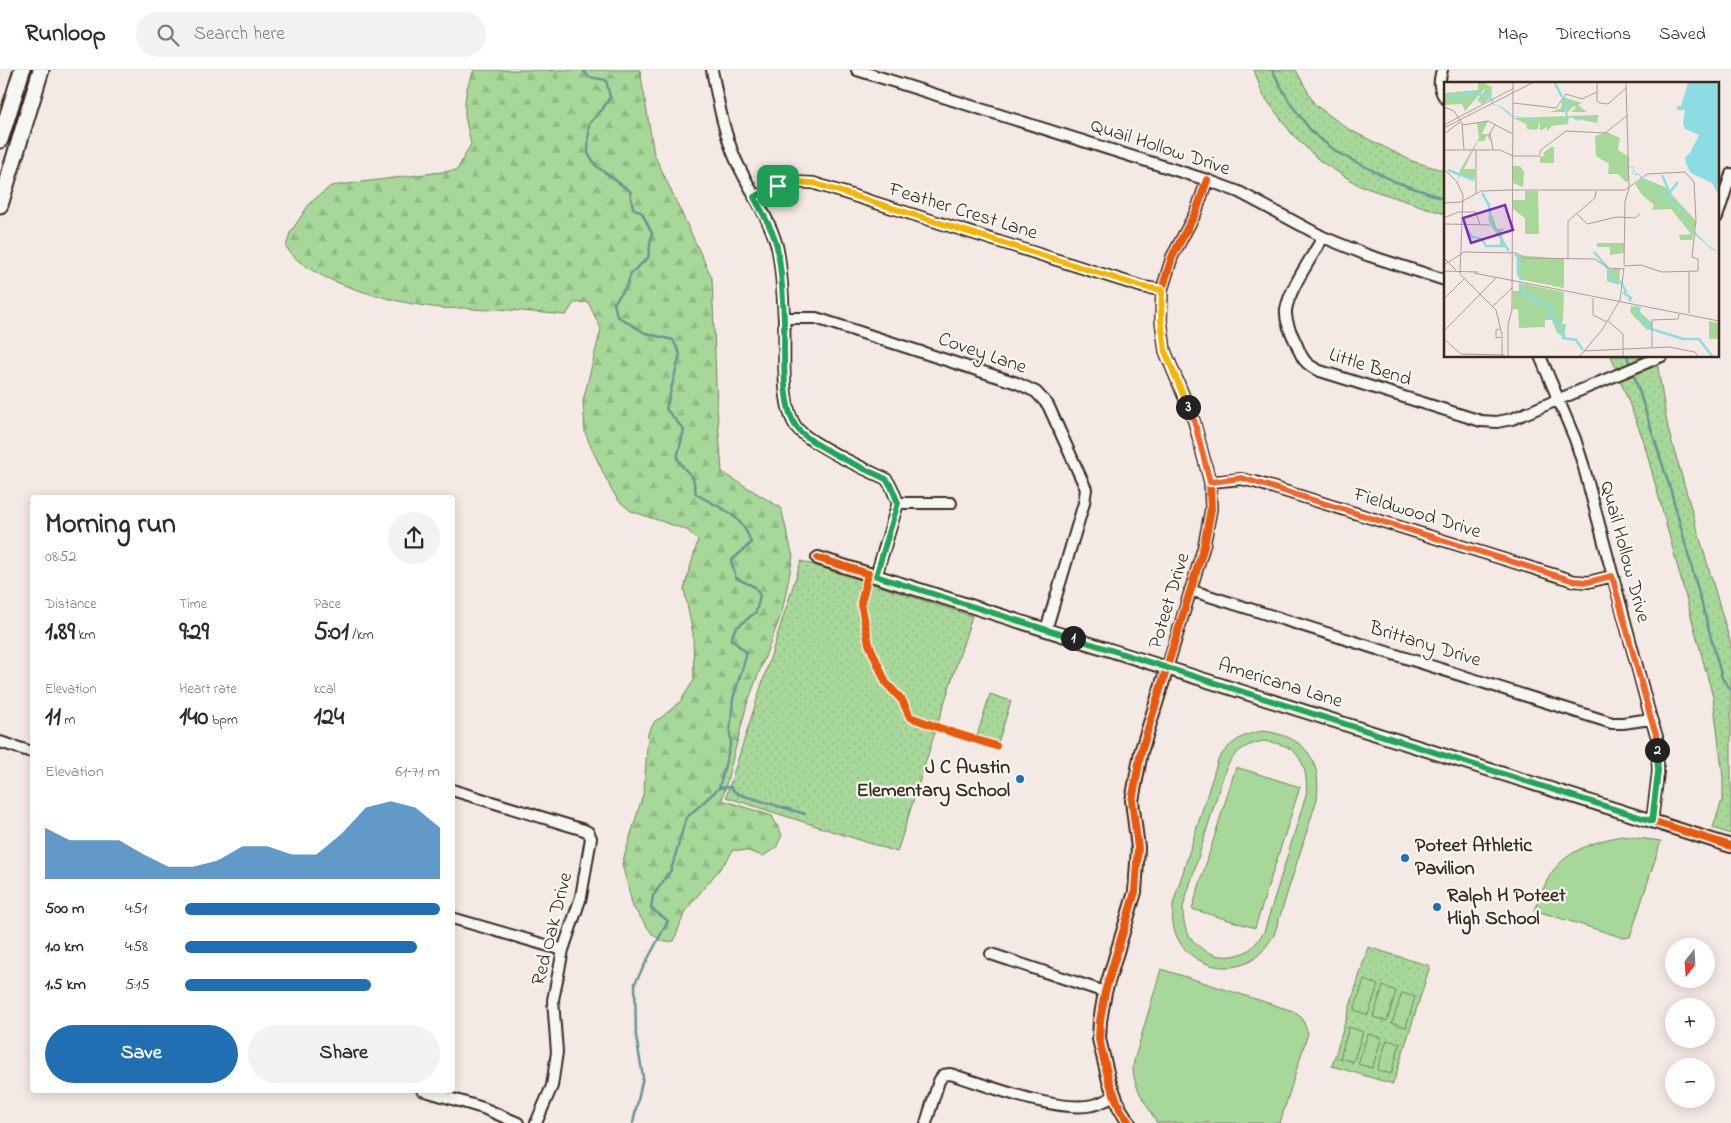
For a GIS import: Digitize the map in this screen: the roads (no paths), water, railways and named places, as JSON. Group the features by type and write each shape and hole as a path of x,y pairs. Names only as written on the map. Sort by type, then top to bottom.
{"main road":[{"path":"0,140 22,70"},
{"path":"0,205 41,70"}],"street":[{"path":"712,70 725,133 735,158 772,233 778,250 784,318 786,400 789,414 797,428 808,438 886,479 898,503 876,576"},
{"name":"Quail Hollow Drive","path":"857,70 1207,180 1239,192 1323,237 1367,255 1444,280"},
{"path":"1442,70 1439,82 1440,90 1444,96"},
{"path":"1718,214 1731,174"},
{"name":"Poteet Drive","path":"1128,1123 1120,1109 1109,1081 1099,1039 1100,1021 1105,992 1135,892 1138,848 1132,801 1140,752 1204,546 1211,509 1210,482 1194,420 1165,351 1161,320 1162,290 1172,257 1196,212 1207,180"},
{"name":"Feather Crest Lane","path":"754,197 793,182 813,183 1143,287 1162,290"},
{"name":"Little Bend","path":"1323,237 1290,296 1286,311 1288,327 1307,365 1320,372 1481,421 1497,422 1508,420 1621,375 1658,358"},
{"name":"Covey Lane","path":"784,318 816,318 1017,383 1036,392 1048,406 1086,489 1084,503 1046,630"},
{"name":"Quail Hollow Drive","path":"1541,358 1583,464 1657,737 1658,764 1652,821"},
{"name":"Fieldwood Drive","path":"1210,482 1242,478 1574,581 1588,582 1612,576"},
{"path":"898,503 951,503"},
{"name":"Americana Lane","path":"818,558 1731,846"},
{"name":"Brittany Drive","path":"1190,590 1612,722 1623,723 1651,719"},
{"path":"0,742 30,751"},
{"name":"Red Oak Drive","path":"455,791 588,832 591,838 581,897 563,950 553,1000 557,1052 552,1086 536,1123"},
{"path":"455,919 563,950"},
{"path":"991,954 1105,992"},
{"path":"926,1123 940,1081 943,1075 950,1074 1044,1103 1071,1107 1094,1105 1115,1096"},
{"path":"432,1093 483,1108 518,1123"}],"waterway":[{"path":"583,70 589,77 606,80 610,97 602,110 589,124 588,153 596,166 630,191 633,208 642,213 652,233 648,258 631,273 627,286 614,303 617,316 645,333 673,340 680,354 666,409 684,430 677,458 693,478 696,494 730,513 747,533 751,543 731,561 736,578 755,587 760,596 756,612 735,629 731,639 747,653 733,699 731,742 719,788 686,818 671,870 653,896 651,908 668,921 635,983 636,1036 643,1077 633,1123"},
{"path":"1272,70 1290,103 1312,132 1338,153 1396,182 1444,199"},
{"path":"1628,358 1631,367"},
{"path":"1633,372 1671,491 1722,678 1731,690"},
{"path":"719,788 730,787 738,794 805,814"}],"place":[{"name":"J C Austin Elementary School","path":"1020,779"},
{"name":"Poteet Athletic Pavilion","path":"1405,858"},
{"name":"Ralph H Poteet High School","path":"1437,907"}]}
